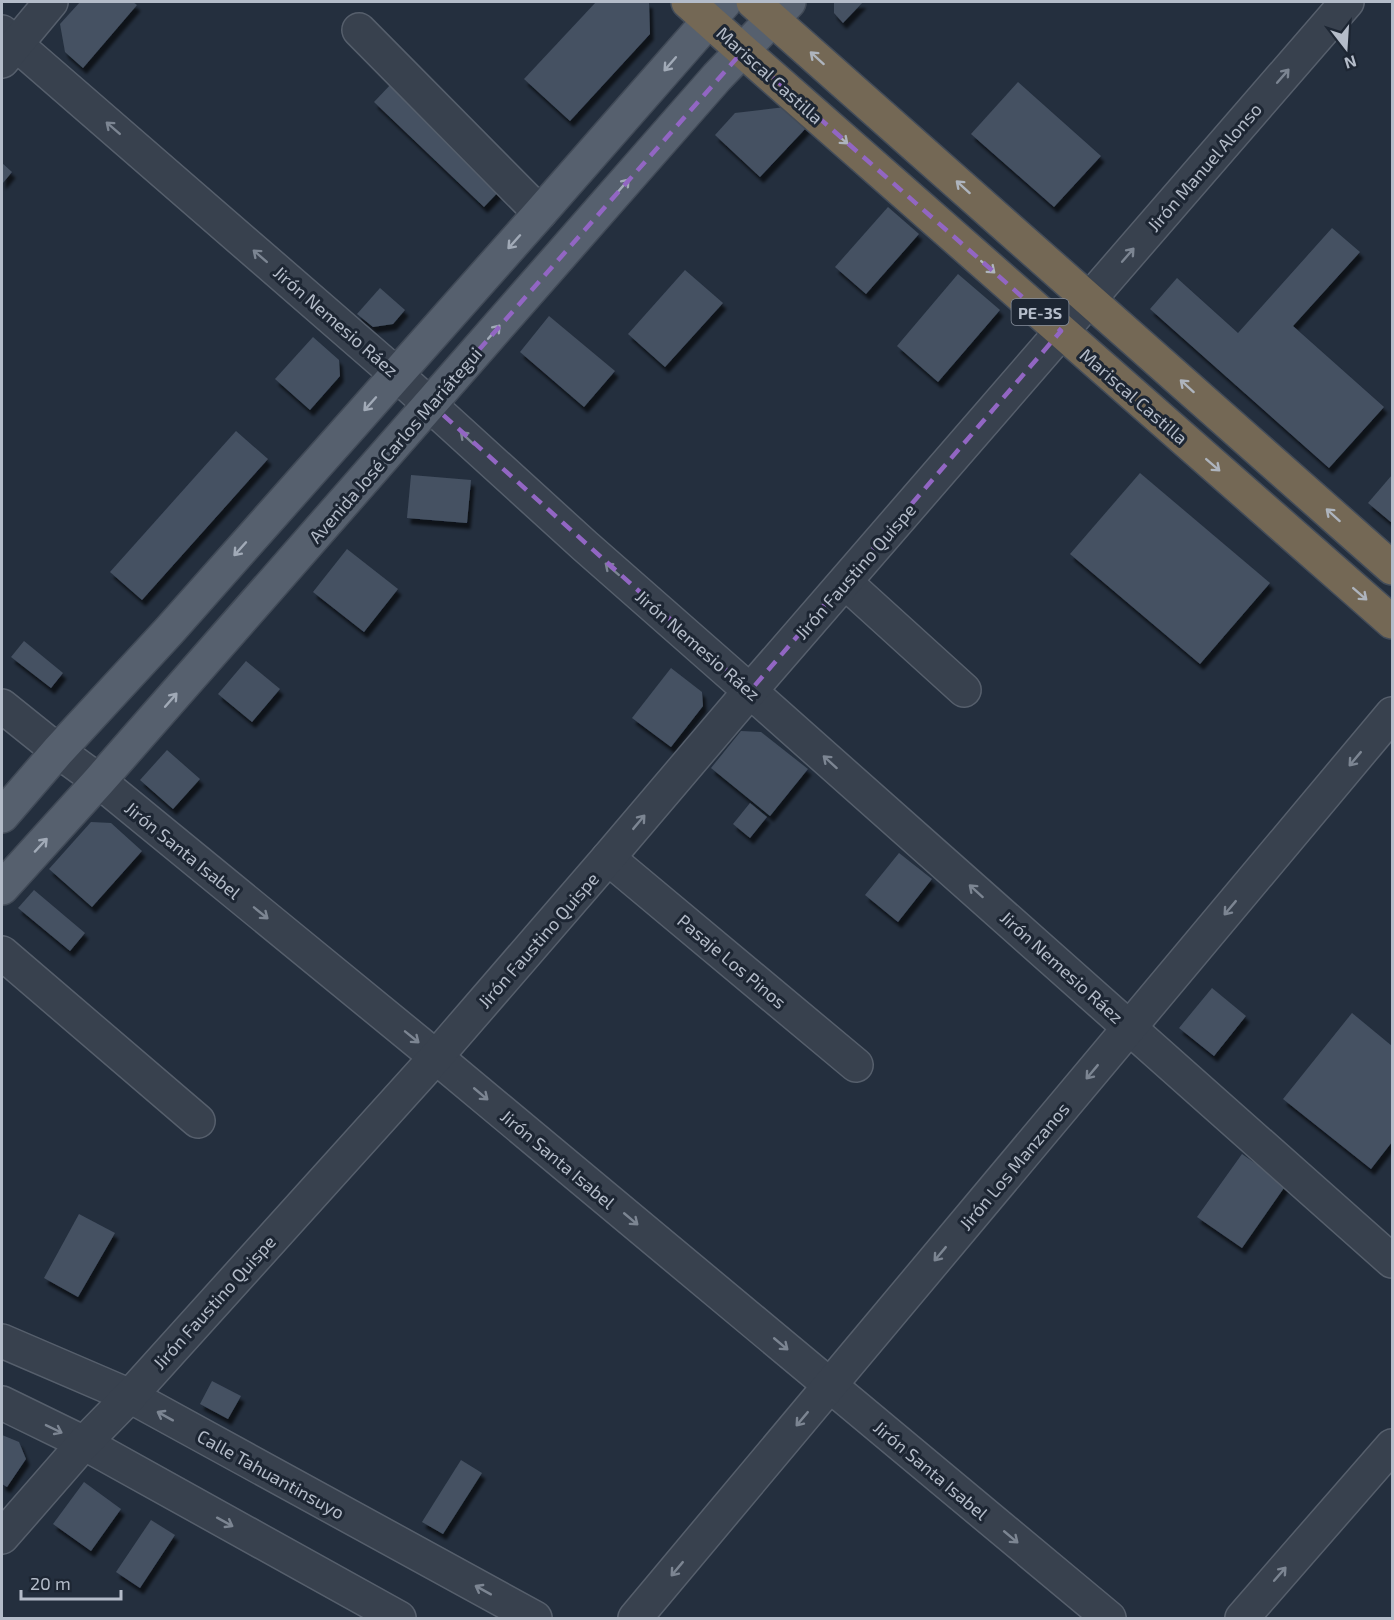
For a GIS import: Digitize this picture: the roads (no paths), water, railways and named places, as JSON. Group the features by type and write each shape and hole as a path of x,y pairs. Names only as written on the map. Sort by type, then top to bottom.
{"highway":[{"name":"PE-3S","path":"772,7 1089,300 1392,568"},
{"name":"Mariscal Castilla","path":"707,8 742,51 1392,622"}],"main road":[{"name":"Avenida José Carlos Mariátegui","path":"2,888 742,51 772,7"},
{"path":"2,816 540,213 707,8"}],"street":[{"path":"6,46 51,2"},
{"name":"Jirón Manuel Alonso","path":"1062,332 1347,2"},
{"path":"359,30 540,213"},
{"name":"Jirón Nemesio Ráez","path":"6,46 431,404 585,546 1392,1261"},
{"name":"Jirón Faustino Quispe","path":"2,1537 84,1443 436,1057 1062,332"},
{"path":"845,582 963,690"},
{"name":"Jirón Santa Isabel","path":"2,706 99,781 436,1057 1109,1618"},
{"name":"Jirón Los Manzanos","path":"635,1618 1392,714"},
{"name":"Pasaje Los Pinos","path":"608,858 856,1065"},
{"path":"2,953 198,1121"},
{"name":"Calle Tahuantinsuyo","path":"2,1341 129,1396 535,1618"},
{"path":"2,1403 84,1443 399,1618"},
{"path":"1242,1618 1392,1446"}]}
